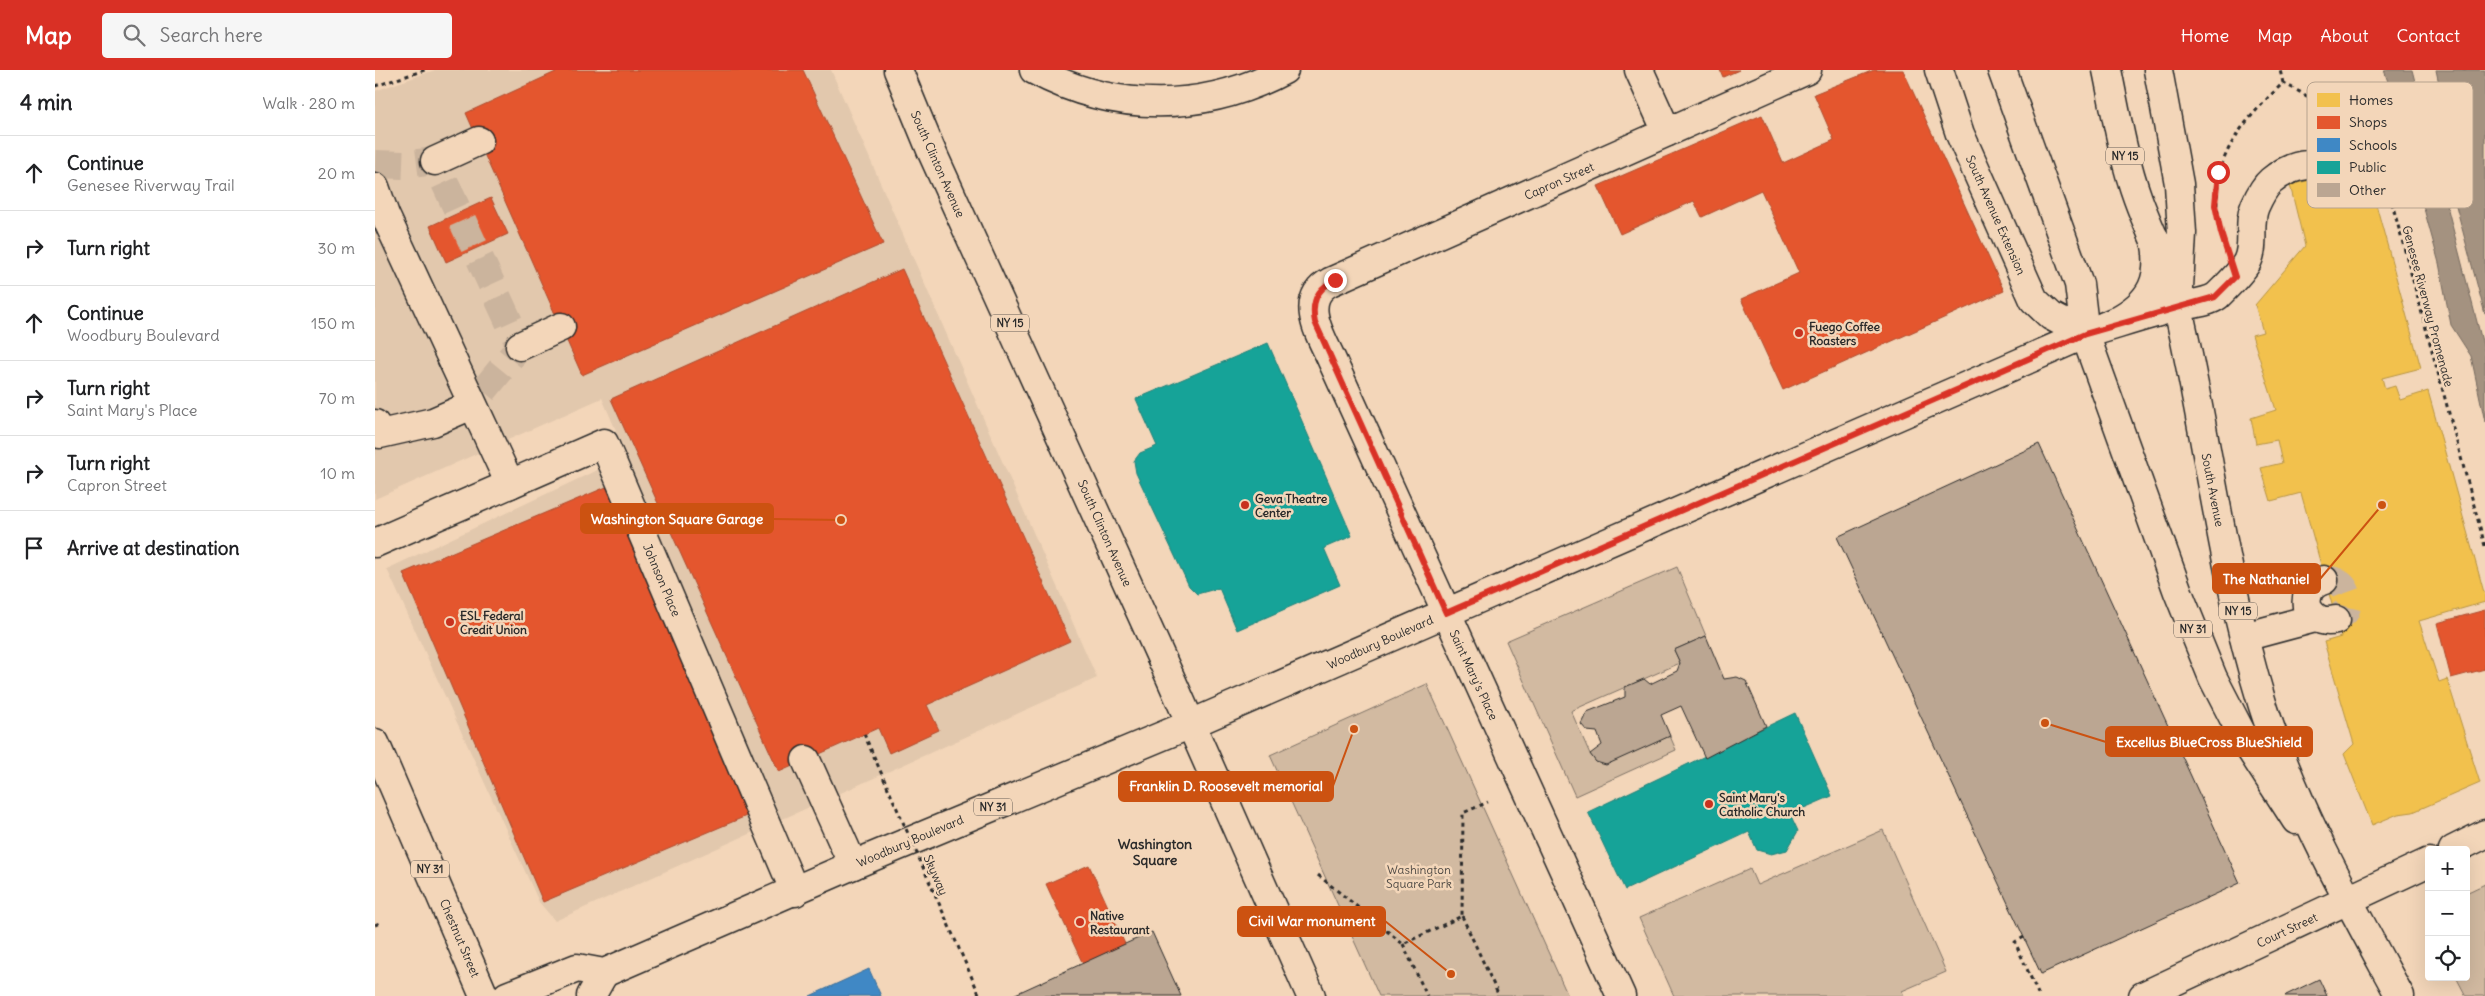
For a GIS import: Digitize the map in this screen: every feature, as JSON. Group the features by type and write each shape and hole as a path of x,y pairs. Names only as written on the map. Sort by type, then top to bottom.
{"main road":[{"name":"South Clinton Avenue","path":"898,70 1311,996"},
{"path":"1035,70 1068,86 1103,97 1154,103 1209,97 1246,87 1284,70"},
{"path":"1639,70 1667,132"},
{"name":"Capron Street","path":"1315,298 1330,282 1807,70"},
{"name":"South Avenue Extension","path":"1939,70 1960,134 2034,300 2051,316 2085,334"},
{"name":"South Avenue","path":"2002,70 2079,284 2085,334 2178,592 2213,678 2259,764 2349,901"},
{"name":"South Avenue","path":"2107,70 2132,180 2167,270 2178,306 2214,500 2244,637 2272,732 2304,807 2349,901 2400,996"},
{"path":"2157,70 2180,192 2181,258 2178,306"},
{"path":"435,161 479,141"},
{"path":"2085,334 2215,297 2241,271 2251,250 2250,223 2254,207 2270,182 2282,173 2298,166 2307,165"},
{"path":"375,187 385,215 510,484"},
{"name":"Woodbury Boulevard","path":"507,996 577,968 598,985 853,865 1191,724 2127,316 2145,300 2158,272 2155,238"},
{"name":"Saint Mary's Place","path":"1315,298 1313,313 1319,332 1621,996"},
{"path":"520,346 561,327"},
{"path":"375,424 379,434 433,422 472,405"},
{"name":"Johnson Place","path":"375,543 603,443 795,892"},
{"path":"2244,637 2326,619 2307,607 2308,592 2317,582 2324,580"},
{"name":"Chestnut Street","path":"375,742 484,996"},
{"path":"806,760 853,865"},
{"path":"2461,846 2485,834"},
{"name":"Court Street","path":"2143,996 2425,864"}],"path":[{"path":"375,86 425,70"},
{"path":"2221,233 2215,205 2218,172 2229,146 2264,101 2283,83 2280,70"},
{"name":"Genesee Riverway Promenade","path":"2283,83 2307,96"},
{"name":"Genesee Riverway Promenade","path":"2393,208 2485,546"},
{"name":"Skyway","path":"863,734 980,996"},
{"path":"1488,802 1463,813 1462,916 1497,995"},
{"path":"1318,875 1403,944 1427,996"},
{"path":"1403,944 1462,916"},
{"path":"375,925 382,922"},
{"path":"2024,937 2015,942 2039,996"}],"shaded area":[{"path":"435,70 831,70 1097,678 555,921 539,902 387,569 627,456 602,398 375,499 375,91"},
{"path":"2384,70 2412,70 2415,82 2388,82"},
{"path":"2436,70 2485,70 2485,314 2457,208 2473,208 2473,82 2439,82"},
{"path":"2424,208 2448,208 2485,353 2485,422 2471,356 2451,325 2439,263"}],"green space":[{"path":"1677,567 1706,636 1674,650 1680,663 1571,711 1590,754 1596,762 1670,736 1676,750 1575,796 1506,641"},
{"name":"Washington Square Park","path":"1427,684 1568,996 1379,996 1270,755"},
{"path":"1883,830 1946,972 1902,991 1904,996 1674,996 1639,918 1750,869 1757,885"},
{"path":"2485,884 2485,996 2466,996 2458,981 2470,981 2470,891"}],"building: Homes":[{"path":"2307,181 2307,208 2377,208 2421,368 2382,378 2385,389 2395,386 2400,400 2428,391 2485,596 2485,602 2419,621 2439,682 2447,679 2480,783 2413,812 2398,814 2372,825 2344,754 2354,744 2324,642 2341,637 2301,493 2271,501 2261,468 2282,463 2277,440 2256,444 2251,418 2276,410 2252,335 2263,332 2255,305 2305,246 2290,185"}],"building: Shops":[{"path":"560,70 803,70 883,244 582,375 466,113"},
{"path":"1720,70 1739,70 1723,77"},
{"path":"1874,70 1903,70 2004,291 1783,390 1741,299 1799,273 1761,190 1702,217 1694,201 1620,234 1598,186 1762,115 1783,163 1834,140 1814,94"},
{"path":"491,198 508,234 446,262 430,226"},
{"path":"902,269 1070,641 927,705 939,730 889,753 878,728 779,772 611,399"},
{"path":"611,485 751,814 543,902 403,573"},
{"path":"2485,610 2485,669 2451,678 2437,623"},
{"path":"1089,865 1125,944 1083,964 1046,884"}],"building: Schools":[{"path":"869,969 881,996 810,996"}],"building: Public":[{"name":"Geva Theatre Center","path":"1268,343 1352,536 1324,548 1340,585 1237,630 1219,588 1197,594 1189,586 1136,473 1134,461 1140,453 1157,446 1136,399"},
{"name":"Saint Mary's Catholic Church","path":"1795,713 1832,796 1790,814 1798,831 1787,850 1771,854 1757,850 1749,832 1625,890 1588,812"}],"building: Other":[{"path":"2039,444 2240,883 2041,974 1837,537"},
{"path":"1706,636 1724,679 1737,677 1746,681 1766,726 1705,758 1681,706 1661,715 1670,736 1606,765 1596,762 1590,754 1602,745 1597,732 1587,731 1581,724 1587,712 1625,697 1625,687 1644,679 1650,684 1677,671 1680,663 1674,650"},
{"path":"1152,932 1181,996 1011,996 1125,944"},
{"path":"2319,979 2327,996 2285,996 2286,995"}],"tunnel":[{"path":"375,164 403,165 435,161 520,346 472,405"},
{"path":"2324,580 2331,580 2341,585 2347,594 2348,600 2345,612 2336,620"}],"place":[{"name":"Fuego Coffee Roasters","path":"1799,333"},
{"name":"Geva Theatre Center","path":"1245,505"},
{"name":"The Nathaniel","path":"2382,505"},
{"name":"Washington Square Garage","path":"841,520"},
{"name":"ESL Federal Credit Union","path":"450,622"},
{"name":"Excellus BlueCross BlueShield","path":"2045,723"},
{"name":"Franklin D. Roosevelt memorial","path":"1354,729"},
{"name":"Saint Mary's Catholic Church","path":"1709,804"},
{"name":"Native Restaurant","path":"1080,922"},
{"name":"Civil War monument","path":"1451,974"}],"district":[{"name":"Washington Square","path":"1155,852"}],"route":[{"path":"1335,280 1327,284 1315,298 1313,313 1315,322 1446,613 2085,334 2215,297 2235,277 2221,233 2215,205 2218,172"}]}
